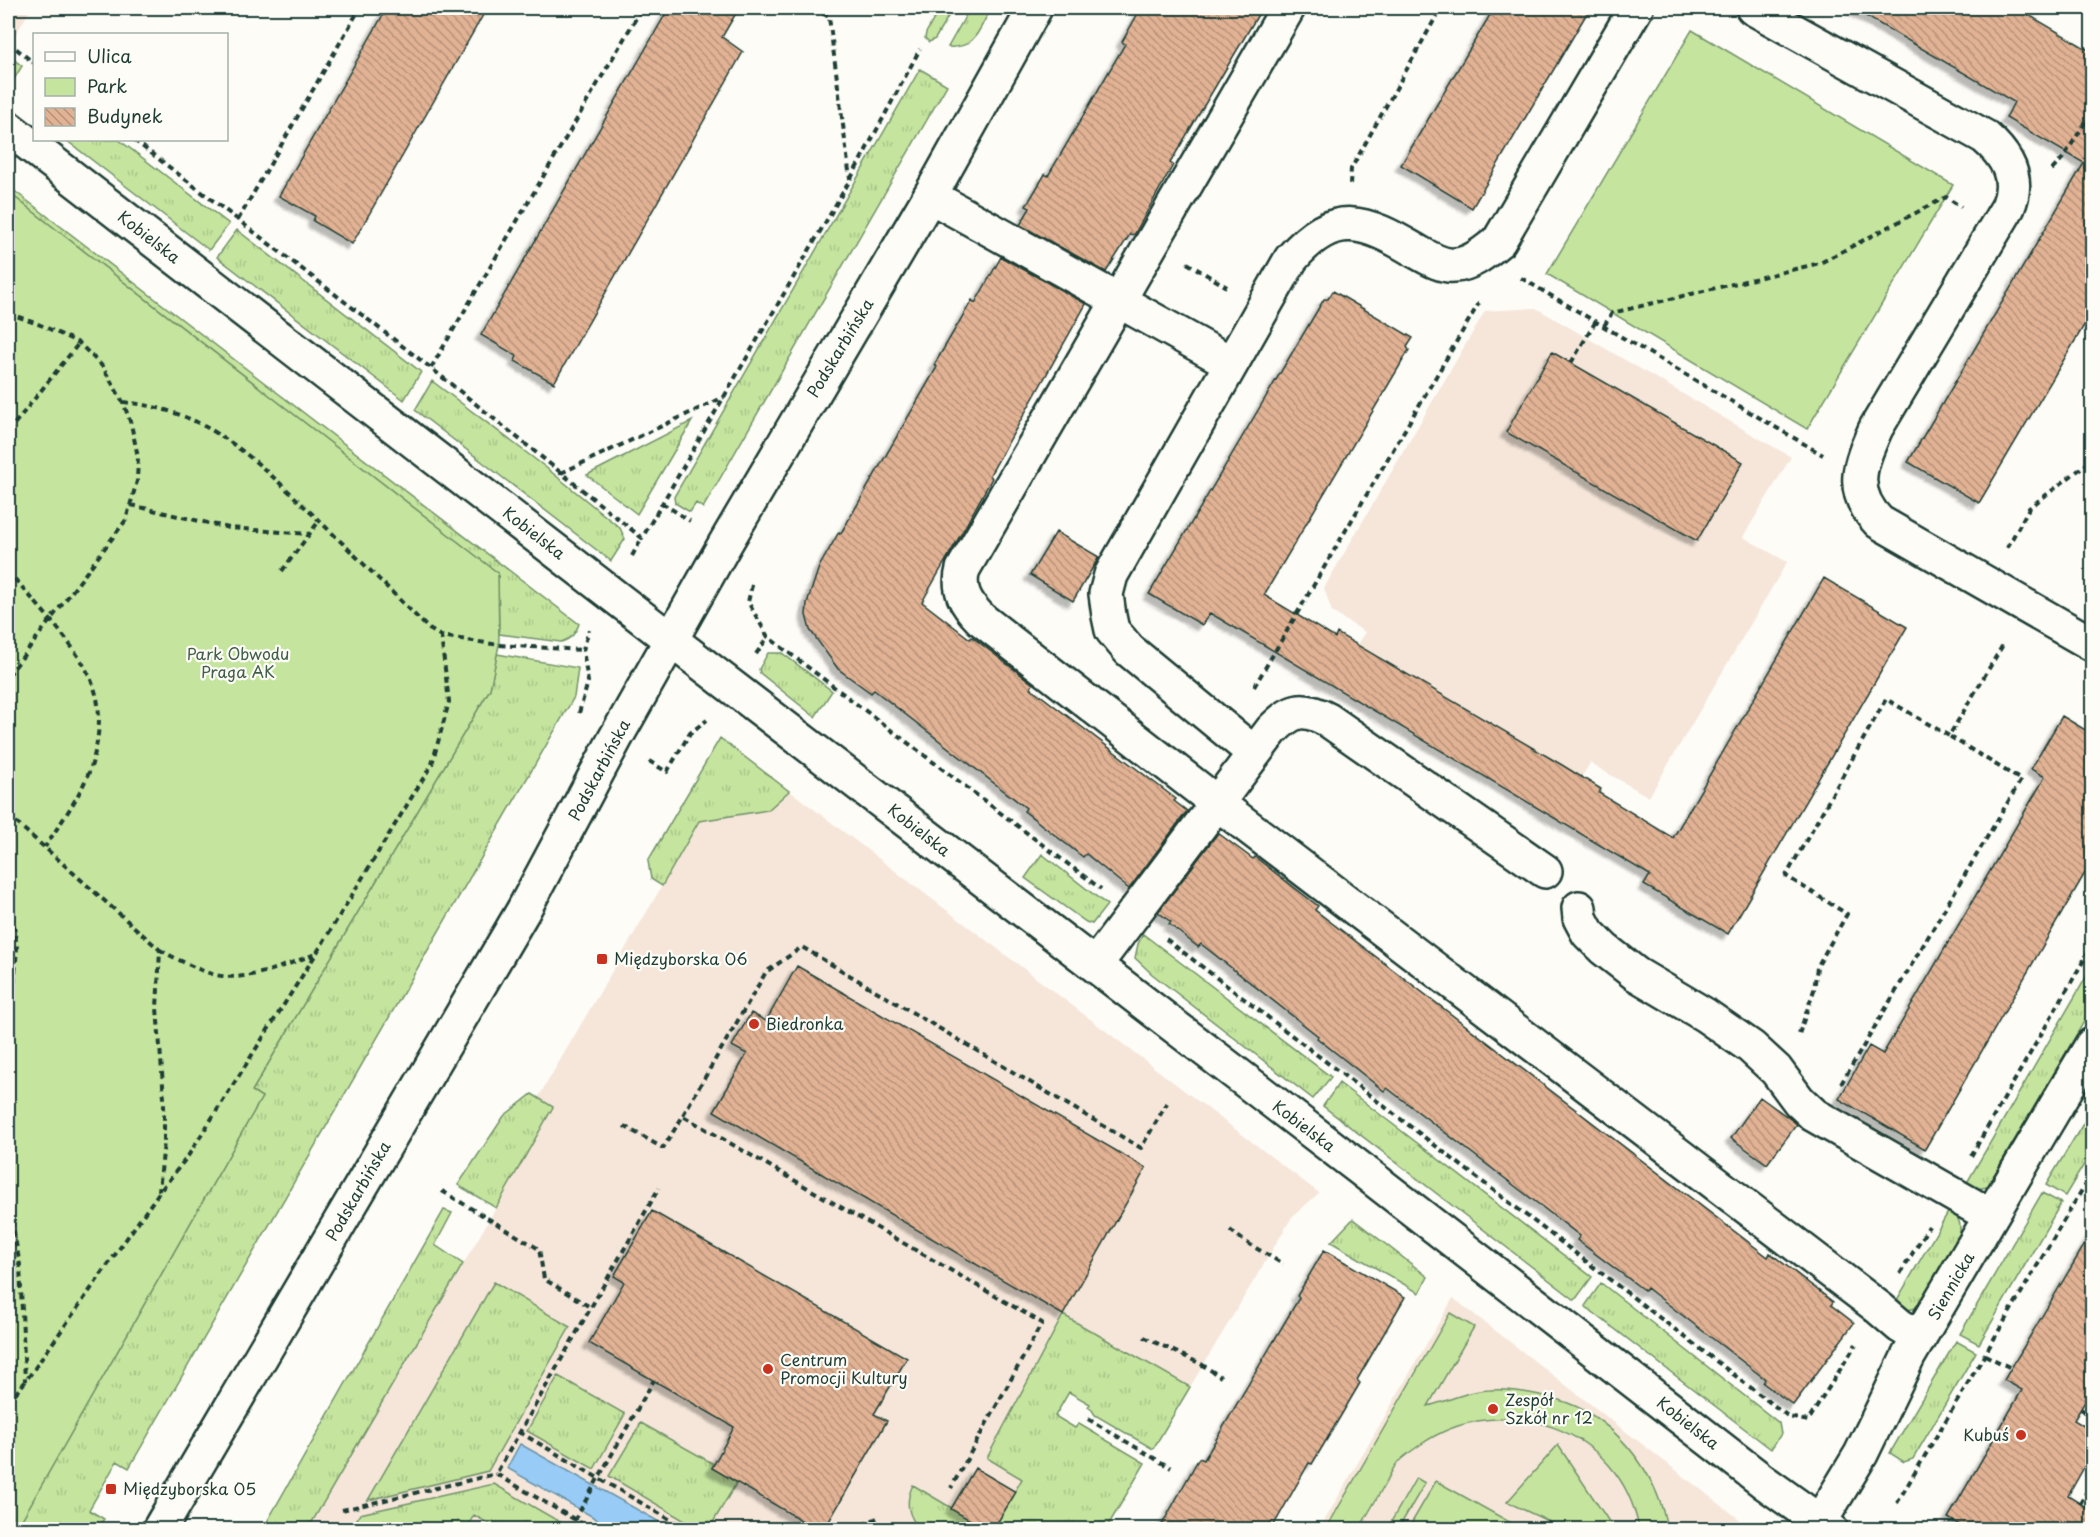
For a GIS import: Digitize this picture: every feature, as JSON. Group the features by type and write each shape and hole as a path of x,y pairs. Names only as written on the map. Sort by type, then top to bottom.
{"street":[{"name":"Podskarbińska","path":"159,1530 523,911 615,739 725,544 930,196 1035,8"},
{"path":"1288,8 963,568 960,579 961,587 970,608 981,619 1217,803 1900,1326 1920,1338"},
{"path":"1254,753 1129,650 1112,630 1106,594 1111,575 1262,308 1302,245 1318,232 1336,225 1352,225 1376,230 1427,257 1454,266 1481,255 1499,241 1636,8"},
{"path":"1752,8 1985,137 2004,155 2012,176 2012,196 1876,428 1867,448 1859,476 1864,503 1880,522 2092,644"},
{"name":"Kobielska","path":"8,128 1350,1160 1822,1527"},
{"path":"930,196 1231,363"},
{"path":"1095,965 1254,753 1272,730 1291,713 1314,712 1329,720 1545,871"},
{"path":"1579,908 1580,918 1588,933 1604,949 1636,974 1705,1015 1751,1047 1776,1070 1799,1101 1814,1115 1991,1216"},
{"name":"Siennicka","path":"1822,1527 1861,1454 1909,1355 2092,1045"}],"path":[{"path":"238,219 360,8"},
{"path":"431,368 642,8"},
{"path":"813,8 829,17 850,180"},
{"path":"1350,189 1351,169 1442,8"},
{"path":"8,42 33,62"},
{"path":"135,141 431,368 642,538 850,180 920,49"},
{"path":"2046,175 2063,158 2085,123 2092,122"},
{"path":"1604,326 1612,313 1820,263 1946,197 1995,228"},
{"path":"1153,243 1262,308"},
{"path":"1481,255 1859,476"},
{"path":"1226,730 1239,713 1469,318 1482,300"},
{"path":"8,313 79,343 102,366 123,402 131,424 138,457 137,480 126,520 8,676"},
{"path":"1571,363 1596,321"},
{"path":"8,432 79,343"},
{"path":"561,473 725,396"},
{"path":"123,402 151,405 177,414 206,427 239,449 273,477 429,629 441,636 499,645 583,650"},
{"path":"1987,585 2029,508 2092,460"},
{"path":"131,505 229,528 309,534"},
{"path":"282,571 319,521"},
{"path":"8,571 82,661 94,685 98,703 99,727 90,768 71,805 45,847"},
{"path":"755,575 748,602 768,637 1133,913 1788,1417 1808,1421 1950,1192 2092,946"},
{"path":"579,714 588,682 583,650 590,625"},
{"path":"8,1402 25,1382 158,1194 188,1156 316,954 432,764 449,702 441,636"},
{"path":"1949,736 2006,639"},
{"path":"1798,1044 1799,1033 1814,990 1817,967 1847,915 1786,876 1886,699 2020,780 1822,1119"},
{"path":"667,772 690,733 707,721"},
{"path":"8,815 160,950 185,963 213,974 235,977 261,973 316,954"},
{"path":"8,884 17,948 8,1043"},
{"path":"624,1126 663,1148 766,972 802,947 1141,1149 1157,1117 1167,1103"},
{"path":"158,1194 164,1142 164,1098 157,1008 160,950"},
{"path":"683,1116 1042,1323 951,1488"},
{"path":"1897,1503 2092,1173"},
{"path":"496,1474 659,1188"},
{"path":"442,1191 539,1250 544,1279 590,1307"},
{"path":"8,1200 20,1265 25,1382"},
{"path":"1230,1230 1283,1264"},
{"path":"8,1259 20,1265"},
{"path":"1144,1337 1201,1364 1221,1377"},
{"path":"1985,1355 2011,1368"},
{"path":"569,1530 654,1380"},
{"path":"2081,1409 2092,1417"},
{"path":"1088,1419 1171,1468"},
{"path":"519,1432 688,1530"},
{"path":"342,1510 496,1474 593,1530"},
{"path":"2080,1504 2092,1482"},
{"path":"853,1530 877,1518"}],"shaded area":[{"path":"8,8 31,8 16,34 8,28"},
{"path":"1536,308 1791,457 1743,537 1787,562 1649,797 1590,763 1581,778 1357,645 1365,632 1332,612 1324,588 1485,311"},
{"path":"720,738 1319,1193 1292,1217 1190,1387 1063,1315 987,1457 1023,1479 993,1529 317,1530 311,1525 496,1208 552,1107 538,1098 662,886 651,879 648,861"},
{"name":"Zespół Szkół nr 12","path":"1453,1298 1739,1519 1733,1530 1319,1530"}],"green space":[{"path":"940,8 953,8 935,39 929,42 925,38 926,33"},
{"path":"970,8 991,8 980,30 971,41 965,45 948,47"},
{"path":"1692,30 1953,185 1807,429 1547,274"},
{"path":"8,55 22,66 14,79 8,83"},
{"path":"920,69 947,85 703,508 696,503 690,512 675,503 674,497"},
{"path":"67,141 120,141 229,224 209,250"},
{"path":"8,186 579,624 574,633 561,642 499,634 498,573 8,192"},
{"name":"Park Obwodu Praga AK","path":"8,192 498,573 499,645 490,689 252,1091 262,1097 16,1530 8,1529"},
{"path":"237,230 421,372 404,400 217,257"},
{"path":"432,381 544,466 620,528 625,539 611,561 415,410"},
{"path":"692,421 637,514 587,475"},
{"path":"768,653 782,653 832,691 815,717 760,673 759,669"},
{"path":"497,654 578,668 574,697 129,1468 117,1461 89,1510 104,1519 97,1529 16,1530 262,1097 252,1091 490,689"},
{"path":"720,738 789,791 768,810 699,821 662,886 651,879 648,861"},
{"path":"1042,854 1107,905 1092,924 1025,878"},
{"path":"1143,934 1331,1077 1313,1099 1152,974 1135,958"},
{"path":"2092,967 2092,1008 1987,1187 1976,1189 1965,1186"},
{"path":"1339,1083 1592,1277 1575,1300 1323,1106"},
{"path":"532,1094 553,1107 496,1208 458,1185 504,1116"},
{"path":"2092,1109 2092,1151 2065,1196 2046,1185"},
{"path":"2042,1193 2061,1203 1979,1344 1960,1334"},
{"path":"1950,1209 1959,1222 1959,1237 1916,1308 1903,1311 1894,1305"},
{"path":"444,1210 452,1213 435,1245 463,1264 308,1529 263,1529"},
{"path":"1353,1219 1428,1277 1419,1293 1331,1242"},
{"path":"494,1282 570,1327 488,1471 368,1500"},
{"path":"1601,1283 1779,1423 1781,1434 1771,1449 1585,1306"},
{"path":"1450,1313 1474,1327 1428,1406 1482,1390 1501,1390 1540,1395 1566,1402 1587,1412 1616,1434 1640,1462 1657,1494 1667,1529 1639,1529 1628,1494 1609,1465 1583,1443 1554,1427 1521,1420 1486,1420 1452,1428 1420,1445 1396,1464 1359,1529 1326,1529"},
{"path":"1063,1315 1190,1387 1153,1449 1095,1415 1088,1407 1090,1404 1069,1392 1055,1416 1075,1428 1079,1424 1145,1463 1106,1529 993,1529 1022,1479 987,1458"},
{"path":"1956,1341 1976,1352 1913,1459 1904,1462 1890,1453"},
{"path":"558,1376 625,1414 594,1469 527,1431"},
{"path":"641,1423 714,1464 712,1468 737,1482 709,1529 700,1530 609,1476"},
{"path":"1558,1445 1614,1529 1565,1529 1507,1502"},
{"path":"1416,1478 1425,1483 1398,1529 1387,1529"},
{"path":"1436,1481 1522,1529 1408,1529"},
{"path":"494,1484 565,1525 562,1529 498,1529 474,1515 466,1529 351,1529 360,1514"},
{"path":"913,1485 987,1529 921,1529 910,1514 908,1503"}],"water":[{"path":"520,1444 672,1529 614,1529 507,1468"}],"building":[{"path":"387,8 487,8 352,244 313,221 315,216 279,196"},
{"path":"669,8 739,8 722,37 743,52 554,383 515,361 517,356 481,335"},
{"path":"1141,8 1262,8 1170,163 1173,165 1134,235 1130,234 1106,272 1020,225 1030,208 1026,206 1045,174 1048,176 1125,44 1122,42"},
{"path":"1494,8 1590,8 1472,208 1401,165"},
{"path":"1852,8 2017,8 2092,52 2092,312 1979,503 1908,462 2084,163 2006,118 2014,102"},
{"path":"1001,257 1086,304 922,602 1033,684 1031,688 1176,799 1174,801 1187,811 1129,889 1086,854 1083,857 1024,811 1026,808 874,690 871,693 838,669 810,630 806,615 807,603 819,567 937,367 934,365 972,300 975,303"},
{"path":"1333,291 1413,338 1407,347 1409,350 1264,595 1335,638 1337,633 1562,765 1601,789 1599,793 1673,838 1824,578 1907,627 1728,934 1644,885 1650,875 1210,613 1202,625 1149,594 1324,299 1328,299"},
{"path":"1552,352 1743,462 1697,541 1506,432"},
{"path":"1056,532 1099,557 1073,601 1030,575"},
{"path":"2062,716 2092,734 2092,861 1925,1149 1839,1099 1869,1046 1883,1054 2045,777 2031,769"},
{"path":"1218,833 1253,859 1255,857 1318,906 1315,910 1768,1257 1770,1253 1833,1302 1831,1305 1854,1323 1793,1405 1763,1383 1765,1379 1647,1288 1645,1291 1577,1240 1580,1236 1387,1088 1384,1091 1201,944 1198,947 1169,924 1171,922 1158,912"},
{"path":"797,966 1146,1168 1063,1315 714,1111 747,1054 732,1046 751,1013 766,1021"},
{"path":"1760,1097 1797,1124 1767,1164 1731,1138"},
{"name":"Centrum Promocji Kultury","path":"652,1211 907,1358 874,1414 887,1421 824,1530 818,1530 712,1468 734,1427 589,1343 624,1282 614,1276"},
{"path":"2092,1232 2092,1390 2074,1420 2092,1431 2092,1453 2068,1496 2092,1511 2092,1530 1968,1530 1948,1518 2022,1390 2004,1380"},
{"path":"1324,1250 1405,1297 1357,1380 1360,1383 1330,1434 1312,1464 1309,1463 1271,1530 1159,1530 1199,1458 1204,1460 1299,1298 1297,1296"},
{"path":"975,1468 1016,1492 993,1530 987,1530 951,1509"}],"place":[{"name":"Międzyborska 06","path":"602,959"},
{"name":"Biedronka","path":"754,1024"},
{"name":"Centrum Promocji Kultury","path":"768,1369"},
{"name":"Zespół Szkół nr 12","path":"1493,1409"},
{"name":"Kubuś","path":"2021,1435"},
{"name":"Międzyborska 05","path":"111,1489"}]}
